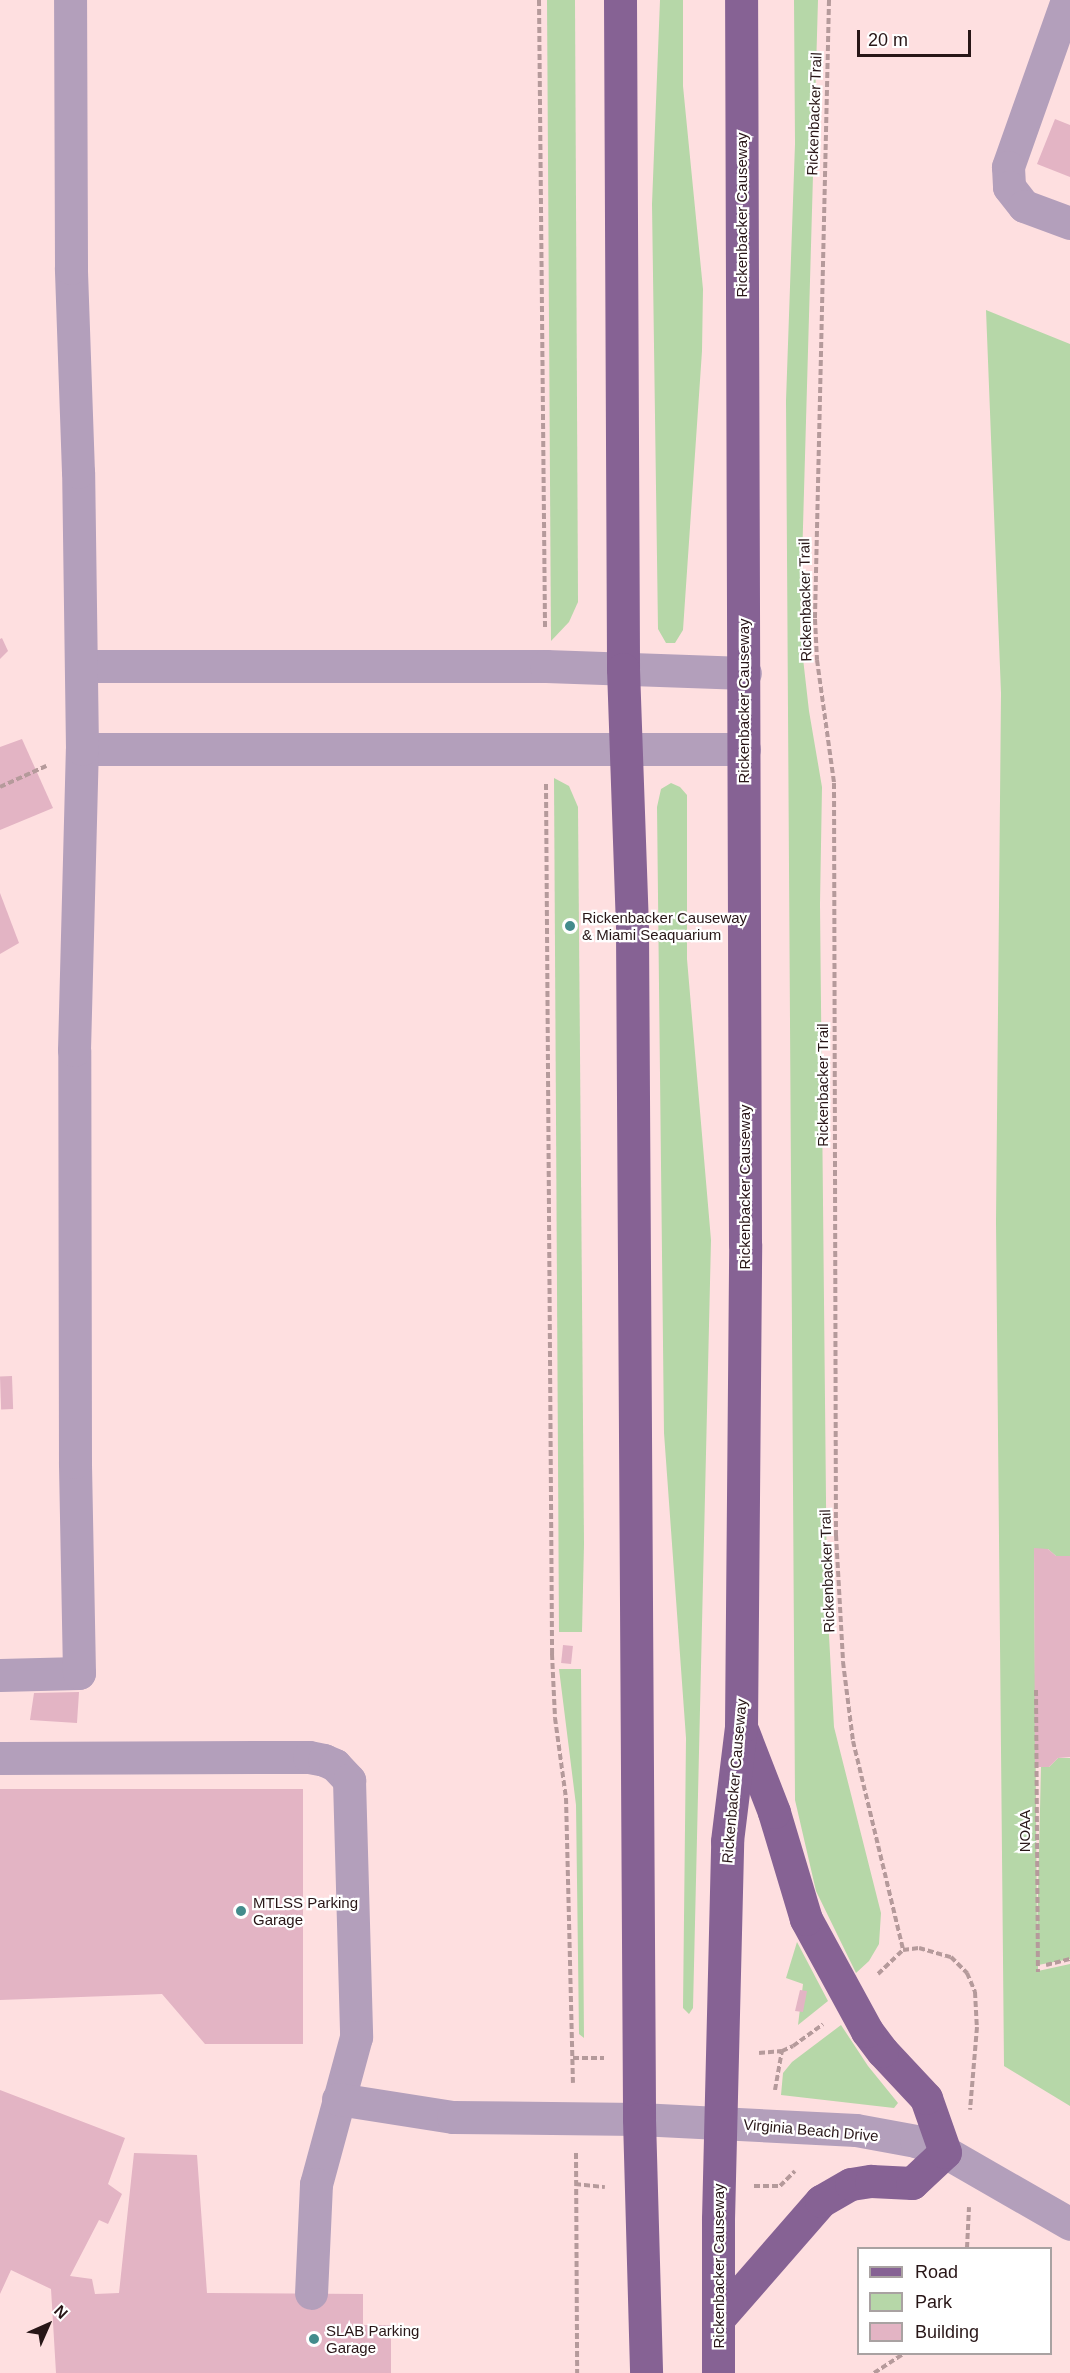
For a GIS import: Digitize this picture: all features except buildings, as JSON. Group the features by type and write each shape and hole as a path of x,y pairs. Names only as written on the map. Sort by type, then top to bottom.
{"main road":[{"path":"620,0 623,669 632,952 639,2119 646,2373"},
{"name":"Rickenbacker Causeway","path":"718,2373 720,2122 727,1841 741,1727 745,1256 745,673 741,0"},
{"path":"718,2319 821,2201 851,2184 871,2181 912,2183 945,2151 926,2098 882,2051 867,2031 806,1919 774,1812 741,1727"}],"street":[{"path":"0,1675 79,1673 74,1451 74,1094 82,749 78,472 71,268 70,0"},
{"path":"1067,0 1008,167 1009,187 1024,206 1070,223"},
{"path":"81,666 546,666 745,673"},
{"path":"82,749 546,747 744,749"},
{"path":"0,1758 309,1757 324,1760 350,1780 356,2037 316,2184 311,2293"},
{"name":"Virginia Beach Drive","path":"338,2100 453,2117 639,2119 856,2130 916,2141 945,2151 1070,2224"}],"path":[{"path":"539,0 546,666"},
{"name":"Rickenbacker Trail","path":"829,0 815,619 817,660 834,783 836,1535 843,1662 853,1741 903,1950"},
{"path":"546,747 552,1654 555,1718 565,1774 567,1809 573,2075"},
{"path":"0,787 82,749"},
{"name":"NOAA","path":"1036,1690 1038,1972"},
{"path":"875,1977 903,1950 919,1948 951,1958 967,1973 975,1992 977,2027 970,2113"},
{"path":"1046,1965 1070,1959"},
{"path":"770,2053 793,2046 826,2022"},
{"path":"775,2097 782,2051"},
{"path":"572,2058 584,2058"},
{"path":"577,2165 575,2184 577,2373"},
{"path":"791,2167 803,2179"},
{"path":"772,2186 780,2186 795,2171"},
{"path":"575,2184 587,2187"},
{"path":"967,2247 969,2217"},
{"path":"874,2373 901,2355"}],"green space":[{"path":"547,0 575,0 578,602 569,622 551,641"},
{"path":"660,0 683,0 683,86 703,289 702,351 683,630 675,643 666,643 658,629 652,204"},
{"path":"794,0 818,0 800,632 809,711 822,787 820,904 827,1599 834,1727 881,1913 879,1944 869,1961 856,1973 816,1891 795,1800 786,401 795,144"},
{"path":"986,310 1070,344 1070,1556 1056,1556 1048,1549 1034,1549 1037,1937 1041,1767 1049,1767 1058,1758 1070,1758 1070,1959 1038,1965 1038,1971 1070,1964 1070,2106 1004,2066 996,1222 1001,693"},
{"path":"554,778 569,786 578,807 584,1544 582,1632 559,1632"},
{"path":"671,783 680,787 687,795 687,959 711,1240 693,2008 689,2014 683,2008 686,1738 664,1433 657,807 661,789"},
{"path":"559,1669 581,1669 584,2038 579,2034 576,1805"},
{"path":"797,1942 828,2001 798,2025 803,1984 786,1978"},
{"path":"841,2025 868,2066 898,2103 894,2108 781,2095 783,2073 792,2062"}],"place":[{"name":"Rickenbacker Causeway & Miami Seaquarium","path":"570,926"},
{"name":"MTLSS Parking Garage","path":"241,1911"},
{"name":"SLAB Parking Garage","path":"314,2339"}]}
